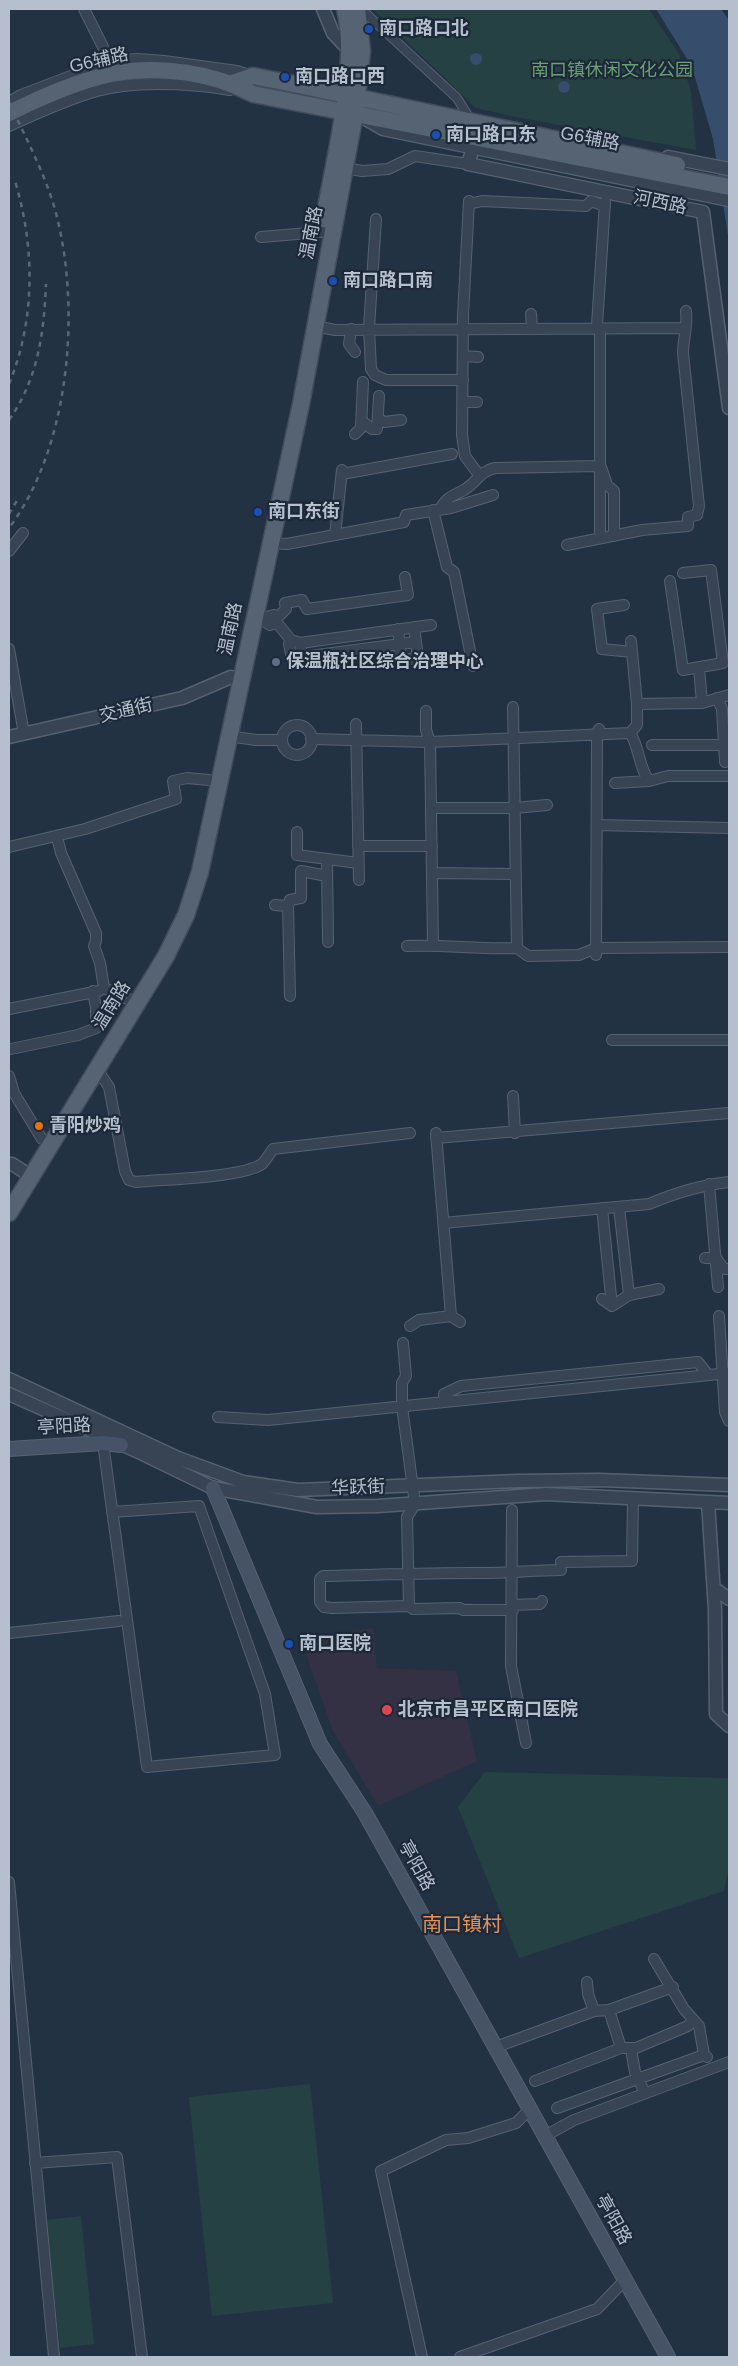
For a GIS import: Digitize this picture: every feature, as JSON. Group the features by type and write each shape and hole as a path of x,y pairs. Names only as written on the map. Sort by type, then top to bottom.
{"main road":[{"name":"温南路","path":"9,1194 21,1170 158,951 177,912 190,870 209,780 236,678 260,616 270,542 300,404 345,168 350,104 349,30 345,9"},
{"name":"温南路","path":"9,1213 21,1170 97,1069 166,956 186,915 200,872 228,736 236,678 321,232 362,51 357,9"},
{"name":"G6辅路","path":"9,113 71,87 116,73 169,72 232,82 253,94 350,104"},
{"name":"G6辅路","path":"232,82 253,76 350,104 696,177 729,187"},
{"name":"G6辅路","path":"696,177 729,176"},
{"name":"亭阳路","path":"9,1449 103,1443 121,1445"},
{"name":"亭阳路","path":"213,1488 320,1744 365,1813 668,2357"}],"street":[{"path":"84,9 110,61"},
{"path":"323,9 333,33 349,50"},
{"path":"361,9 457,98 467,114"},
{"path":"9,102 21,95 110,61 138,58 236,70 253,76"},
{"path":"9,126 91,92 144,85 203,86 253,94"},
{"name":"G6辅路","path":"350,104 384,97 467,114 696,177"},
{"name":"G6辅路","path":"350,104 383,130 472,148 696,177"},
{"path":"345,168 362,172 388,169 415,156 468,164 472,148"},
{"name":"河西路","path":"468,164 703,212 729,408"},
{"path":"696,177 729,169"},
{"path":"696,177 729,200"},
{"path":"480,475 465,456 462,402 463,330 469,203 586,206 591,201 605,204 598,328 600,538"},
{"path":"376,219 369,328 371,369 374,375 386,380 462,380"},
{"path":"261,237 321,232"},
{"path":"567,545 642,530 688,526 688,517 698,515 699,506 683,353 684,328 687,322 686,311"},
{"path":"532,314 532,329"},
{"path":"315,326 335,330 351,328 463,330 684,328"},
{"path":"351,328 349,344 355,352"},
{"path":"463,356 478,357"},
{"path":"355,434 361,428 362,421 361,382 369,383 374,375"},
{"path":"362,421 372,429 377,429 379,396"},
{"path":"462,402 476,402"},
{"path":"379,419 384,422 401,420"},
{"path":"335,535 342,472 377,464 445,453"},
{"path":"600,466 607,485 614,491 614,536"},
{"path":"436,509 449,496 465,490 486,470 495,468 600,466"},
{"path":"270,542 287,544 404,522 406,515 451,508 493,495"},
{"path":"436,509 447,567 454,572 473,666"},
{"path":"9,551 23,533"},
{"path":"670,581 683,670 723,663 711,570 683,573"},
{"path":"260,616 270,625 286,609 285,603 302,600 307,609 408,595 406,577"},
{"path":"624,605 597,609 602,650 632,652"},
{"path":"277,620 296,641 302,657 416,642"},
{"path":"291,654 289,644 296,641 431,625"},
{"path":"398,629 402,660 418,658 414,627"},
{"path":"630,733 637,725 631,641"},
{"path":"9,649 24,734"},
{"path":"698,667 702,703"},
{"name":"交通街","path":"9,737 182,698 236,678"},
{"path":"637,704 702,703 729,695"},
{"path":"717,698 722,709 725,762"},
{"path":"513,706 517,948"},
{"path":"426,711 426,730 430,742 432,808 433,944"},
{"path":"356,724 359,880"},
{"path":"294,725 308,730 311,739 309,748 297,755 288,752 282,740 285,730 294,725"},
{"path":"311,739 430,742 598,732 630,733"},
{"path":"596,952 598,732"},
{"path":"630,733 636,742 642,771 649,780"},
{"path":"228,736 256,740 282,740"},
{"path":"652,745 725,745"},
{"path":"615,783 668,776 729,776"},
{"path":"9,847 57,837 176,799 173,781 187,778 209,780"},
{"path":"432,808 515,808 547,805"},
{"path":"597,825 729,828"},
{"path":"297,832 297,855 358,864"},
{"path":"57,837 61,853 96,933 94,946 100,963 104,988"},
{"path":"358,846 432,846"},
{"path":"327,859 328,942"},
{"path":"290,996 288,906 290,900 302,898 302,871 327,876"},
{"path":"432,873 516,874"},
{"path":"275,905 288,906"},
{"path":"407,946 433,944 488,949 517,948 528,956 729,947"},
{"path":"104,988 128,999"},
{"path":"9,1008 101,991 104,988"},
{"path":"11,1049 78,1035 96,1028 96,1008 93,992"},
{"path":"78,1035 80,1040 86,1042"},
{"path":"612,1040 729,1040"},
{"path":"97,1069 109,1087 125,1171 129,1180 136,1182 250,1170 263,1163 273,1148 410,1133"},
{"path":"9,1076 14,1093 42,1139"},
{"path":"513,1096 515,1133"},
{"path":"9,1103 20,1100"},
{"path":"410,1326 419,1320 456,1319 443,1224 436,1135 515,1133 729,1113"},
{"path":"443,1224 649,1204 709,1184 729,1182"},
{"path":"709,1184 711,1258 718,1287"},
{"path":"619,1207 629,1295"},
{"path":"602,1208 612,1306"},
{"path":"711,1258 724,1269 729,1269"},
{"path":"612,1306 629,1295 659,1289"},
{"path":"602,1300 612,1306"},
{"path":"719,1316 726,1373 725,1412 729,1421"},
{"path":"403,1342 406,1376 402,1383 402,1406 415,1504 407,1517 408,1606"},
{"path":"444,1402 444,1394 461,1386 698,1362 708,1375"},
{"path":"218,1416 268,1420 726,1373"},
{"name":"华跃街","path":"9,1379 178,1458 243,1482 298,1490 412,1487 518,1481 599,1480 729,1485"},
{"name":"华跃街","path":"9,1394 213,1488 317,1507 415,1504 546,1494 729,1503"},
{"path":"103,1443 112,1512 147,1767 275,1755 265,1694 199,1506 112,1512"},
{"path":"542,1600 540,1604 463,1610 460,1608 413,1609 408,1606 332,1608 324,1607 320,1602 320,1579 323,1576 512,1572 561,1566 632,1561 633,1499"},
{"path":"708,1502 714,1588 716,1714 729,1726"},
{"path":"512,1510 511,1666 526,1743"},
{"path":"714,1588 722,1596 729,1599"},
{"path":"9,1633 119,1621"},
{"path":"9,1882 54,2357"},
{"path":"557,2108 706,2056 700,2036 701,2030 654,1959"},
{"path":"587,1982 588,1994 594,2011"},
{"path":"496,2047 594,2011 609,2010 673,1987"},
{"path":"609,2010 645,2093"},
{"path":"535,2082 688,2026 693,2020"},
{"path":"545,2136 574,2120 729,2062"},
{"path":"422,2357 381,2171 446,2140 468,2138 516,2123 530,2109"},
{"path":"35,2163 117,2157 142,2357"},
{"path":"460,2357 597,2309 625,2280"}],"shaded area":[{"path":"373,1628 377,1668 456,1671 477,1761 378,1806 332,1729 301,1639"}],"green space":[{"name":"南口镇休闲文化公园","path":"373,9 649,9 679,54 691,92 696,150 476,108"},
{"path":"485,1772 729,1778 729,1868 724,1891 519,1958 458,1807"},
{"path":"310,2084 333,2303 212,2316 189,2097"},
{"path":"81,2216 94,2344 60,2348 46,2220"}],"water":[{"path":"656,9 721,9 729,20 729,242 713,139 692,67"},
{"path":"474,53 478,53 482,59 478,65 474,65 470,61 470,57"},
{"path":"562,81 566,81 570,87 566,93 562,93 558,89 558,85"}],"railway":[{"path":"9,102 39,166 54,206 63,244 67,286 68,329 65,373 58,416 46,457 30,495 9,528"},
{"path":"9,384 24,334 30,281 26,229 14,178"},
{"path":"9,420 27,388 38,355 46,284"},
{"path":"9,514 19,497"}],"place":[{"name":"南口路口北","path":"369,29"},
{"name":"南口路口西","path":"285,77"},
{"name":"南口路口东","path":"436,135"},
{"name":"南口路口南","path":"333,281"},
{"name":"南口东街","path":"258,512"},
{"name":"保温瓶社区综合治理中心","path":"276,662"},
{"name":"青阳炒鸡","path":"39,1126"},
{"name":"南口医院","path":"289,1644"},
{"name":"北京市昌平区南口医院","path":"387,1710"}],"district":[{"name":"南口镇村","path":"462,1925"}]}
